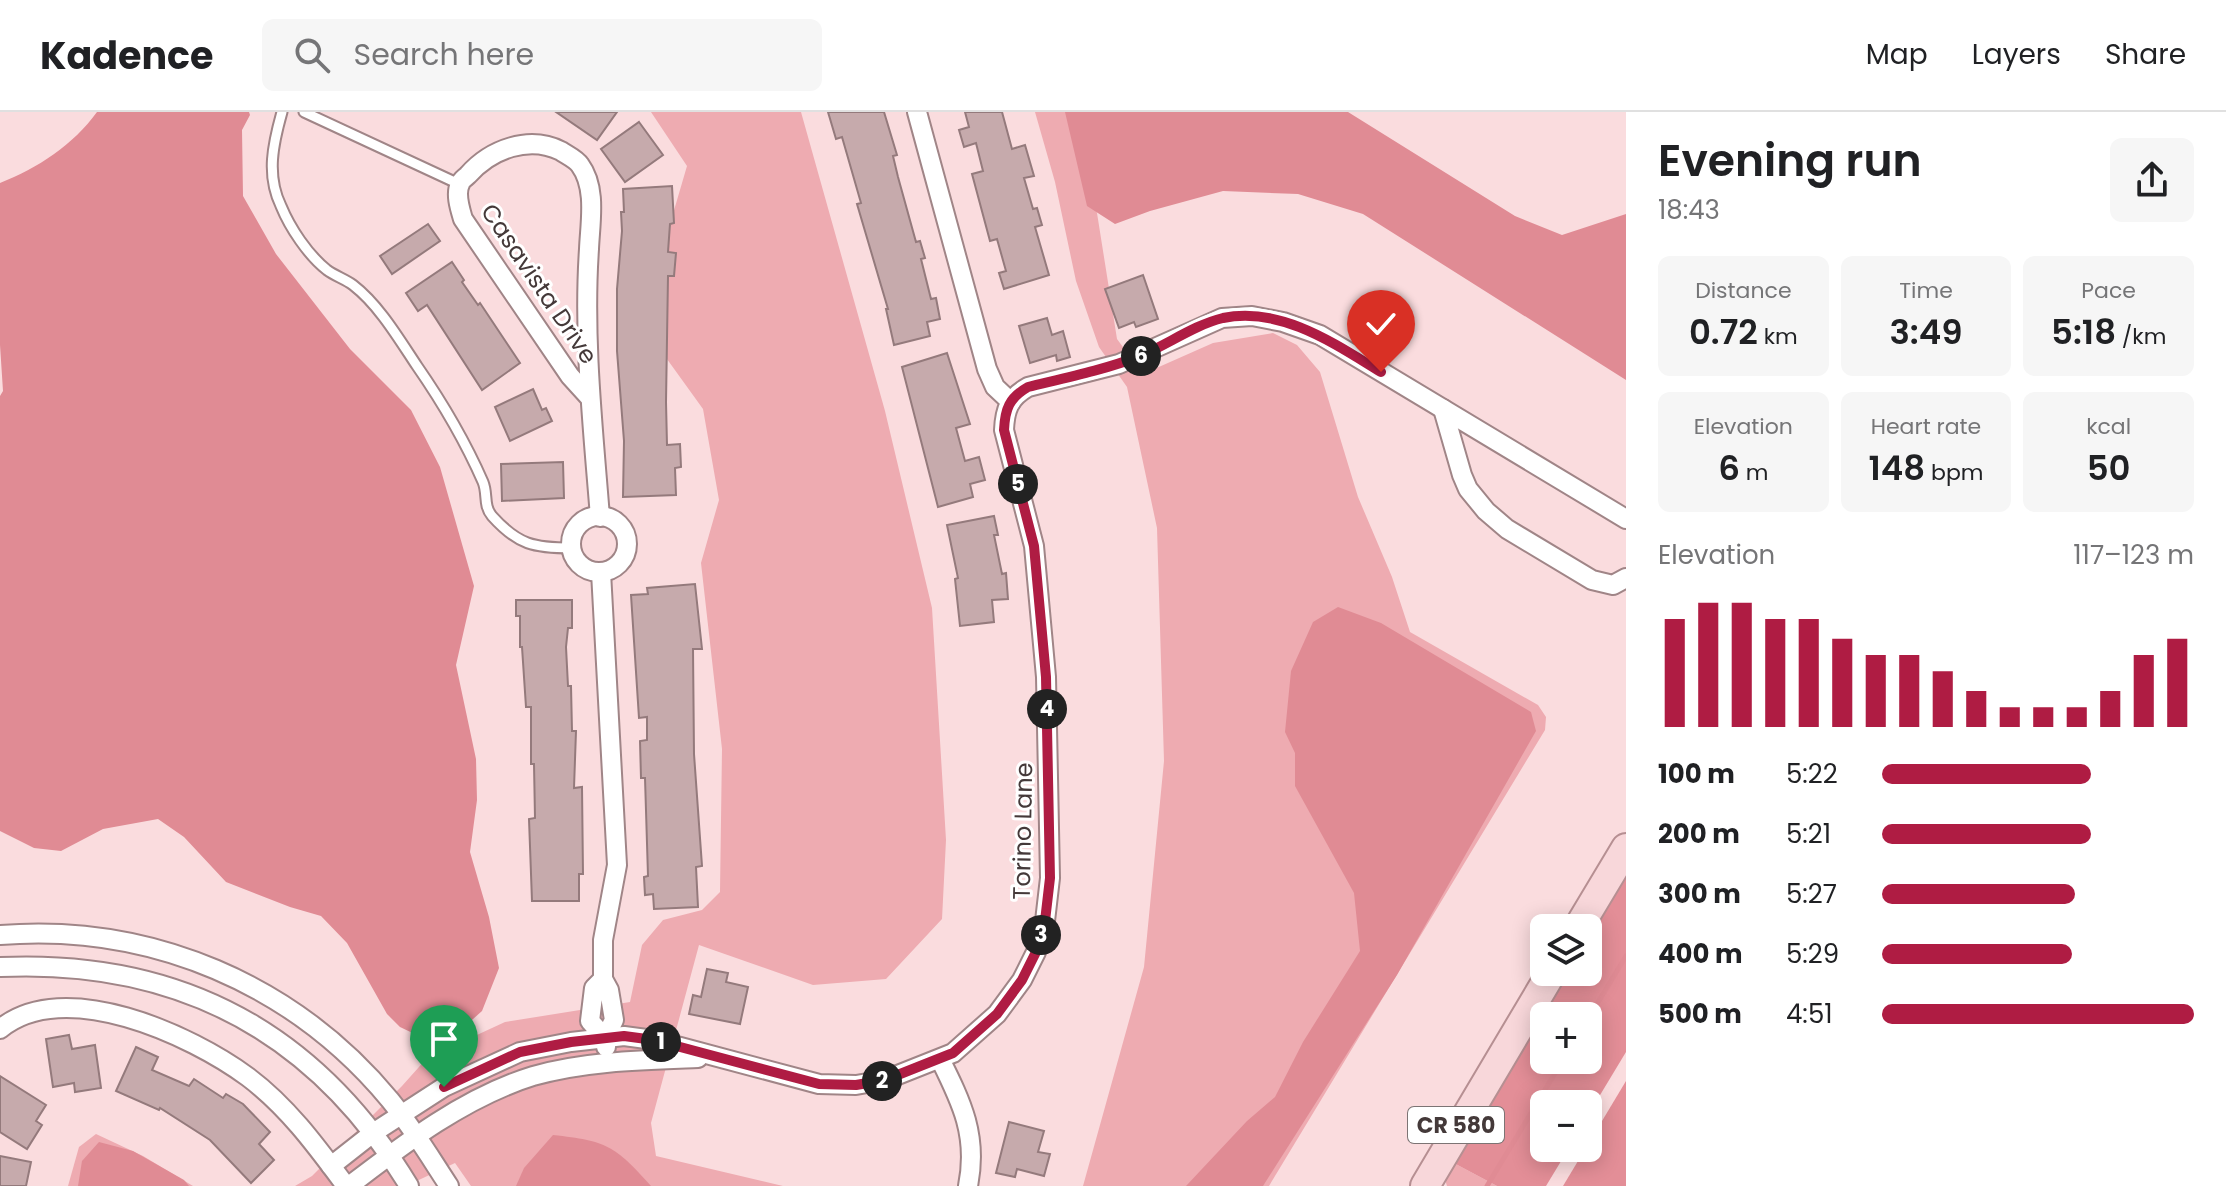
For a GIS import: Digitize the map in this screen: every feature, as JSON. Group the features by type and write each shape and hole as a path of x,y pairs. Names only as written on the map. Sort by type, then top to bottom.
{"main road":[{"path":"1586,914 1626,848"},
{"name":"CR 580","path":"1425,1186 1544,986"},
{"name":"CR 580","path":"1415,1186 1498,1064"}],"street":[{"path":"917,112 987,369 995,387 1011,402 1015,395 1028,387 1119,364 1222,318 1252,316 1283,322 1320,335 1626,519"},
{"name":"Casavista Drive","path":"590,398 570,376 463,219 458,200 459,184 476,166 501,150 527,143 549,145 570,156 581,166 592,205 587,275 590,398 600,517"},
{"name":"Torino Lane","path":"331,1166 373,1133 444,1087 520,1052 624,1036 654,1040 819,1084 856,1085 885,1080 953,1053 997,1014 1022,980 1036,952 1050,878 1046,677 1034,546 1004,430 1005,411 1011,402"},
{"path":"1443,409 1468,489 1495,520 1592,580 1613,585 1626,578"},
{"path":"600,517 609,519 623,530 627,549 618,565 601,572 584,568 577,562 572,548 576,528 591,518 600,517"},
{"path":"601,572 617,865 603,940 603,979 609,990 614,1020 605,1038 610,1064"},
{"path":"0,935 80,936 124,941 167,951 229,974 282,1004 334,1042 401,1114 449,1186"},
{"path":"31,967 32,935"},
{"path":"0,967 98,970 139,978 211,1003 260,1028 304,1060 335,1089 373,1133 409,1186"},
{"path":"0,1029 28,1011 64,1008 101,1011 169,1032 210,1052 249,1078 287,1111 348,1186"},
{"name":"Torino Lane","path":"348,1186 417,1136 482,1096 533,1076 610,1064 713,1057"},
{"path":"940,1059 962,1102 971,1135 968,1186"}],"lane":[{"path":"282,112 271,166 273,187 298,236 325,269 352,284 375,307 416,364 450,417 485,486 485,504 495,518 517,540 526,544 572,548"},
{"path":"304,112 459,184"}],"shaded area":[{"path":"97,112 249,112 242,130 243,196 276,254 350,349 411,410 440,467 474,586 456,665 476,759 477,800 470,852 489,917 499,968 482,1011 463,1028 445,1036 423,1038 400,1027 387,1014 347,943 321,916 226,882 184,837 158,819 103,829 61,851 34,848 0,831 0,396 3,391 0,183 54,154 77,135"},
{"path":"651,112 801,112 885,411 932,608 946,840 942,919 886,979 813,985 699,945 651,1123 656,1156 783,1186 471,1186 455,1163 406,1186 295,1186 312,1176 427,1058 505,1022 630,1002 642,945 663,920 702,910 720,892 722,749 701,563 719,500 703,409 641,323 687,166"},
{"path":"1035,112 1071,112 1097,213 1117,339 1143,374 1213,343 1273,333 1297,345 1320,372 1358,497 1392,577 1410,632 1538,705 1546,717 1545,730 1269,1186 1083,1186 1144,967 1164,761 1157,528 1127,387 1099,347 1076,281 1055,182"},
{"path":"1065,112 1348,112 1515,216 1562,235 1626,214 1626,380 1363,214 1298,194 1223,191 1115,224 1087,206"},
{"path":"1338,607 1381,623 1531,712 1536,731 1397,975 1263,1186 1186,1186 1247,1121 1275,1097 1303,1042 1360,951 1354,893 1295,786 1295,753 1285,732 1291,671 1313,622"},
{"path":"1626,865 1626,1052 1602,1092 1530,1090 1530,1162 1561,1162 1546,1186 1497,1186 1450,1161 1530,1026 1530,1074 1602,1074 1602,1002 1544,1002 1554,986 1602,986 1602,914 1596,914"},
{"path":"1626,1081 1626,1186 1563,1186 1577,1162 1602,1162 1602,1121"},
{"path":"96,1134 143,1156 193,1186 68,1186 79,1147"},
{"path":"553,1135 608,1147 651,1186 516,1186 524,1168"},
{"path":"99,1142 133,1151 184,1180 189,1186 78,1186 82,1161"},
{"path":"1450,1161 1497,1186 1447,1186 1443,1173"}],"building":[{"path":"556,112 617,112 597,140"},
{"path":"828,112 884,112 916,242 920,241 925,258 921,259 931,299 936,298 940,319 927,322 930,336 894,345 888,309 857,204 861,203 842,137 836,139"},
{"path":"965,112 1002,112 1012,149 1025,145 1034,176 1024,178 1033,209 1037,208 1042,225 1035,227 1049,275 1004,289 999,273 1006,271 997,239 990,241 972,174 983,171 976,143 964,147 959,130 969,127"},
{"path":"639,122 663,155 625,182 601,149"},
{"path":"672,186 674,223 670,224 668,252 676,253 674,276 668,276 667,445 680,444 681,467 675,468 676,495 623,497 624,441 617,351 617,289 623,189"},
{"path":"428,224 440,241 392,274 380,256"},
{"path":"452,262 464,280 462,282 478,305 480,303 520,363 482,390 427,305 418,311 406,293"},
{"path":"1143,275 1158,319 1136,327 1134,322 1119,328 1105,289"},
{"path":"1047,318 1052,335 1063,331 1070,357 1057,361 1056,355 1030,363 1019,326"},
{"path":"947,353 970,424 956,428 965,461 979,457 985,480 970,484 973,497 938,507 902,367"},
{"path":"533,389 542,410 546,408 552,421 510,441 495,407"},
{"path":"563,462 564,498 502,501 501,464"},
{"path":"994,516 998,535 994,535 1002,574 1006,573 1008,599 992,600 994,622 960,626 955,579 958,578 947,525"},
{"path":"695,584 702,649 693,649 694,754 702,866 696,867 698,907 654,909 653,894 645,895 644,877 648,876 645,778 641,778 640,741 647,740 647,717 639,718 631,595 648,594 647,588"},
{"path":"516,600 572,600 572,628 568,628 566,647 572,731 576,731 574,788 582,787 583,874 579,874 579,901 532,901 529,819 535,818 531,707 526,707 520,616 516,616"},
{"path":"707,969 728,973 726,982 748,987 740,1024 689,1014 693,995 701,997"},
{"path":"69,1035 72,1049 95,1045 101,1088 75,1092 74,1083 53,1087 46,1039"},
{"path":"136,1047 158,1057 152,1070 189,1086 194,1079 223,1098 226,1094 243,1104 270,1132 259,1144 274,1160 251,1183 210,1140 160,1108 116,1091"},
{"path":"0,1076 46,1105 36,1121 42,1125 27,1149 0,1132"},
{"path":"1009,1122 1044,1131 1038,1152 1050,1154 1044,1176 1017,1169 1015,1177 996,1173"},
{"path":"0,1156 31,1162 26,1186 0,1186"}],"waterway":[{"path":"1598,1002 1626,956"},
{"path":"1487,1186 1555,1074"}],"route":[{"path":"444,1087 520,1052 624,1036 654,1040 819,1084 856,1085 885,1080 953,1053 997,1014 1022,980 1036,952 1045,921 1050,878 1046,677 1034,546 1004,430 1005,411 1015,395 1028,387 1144,355 1172,339 1222,318 1252,316 1283,322 1320,335 1381,372"}]}
